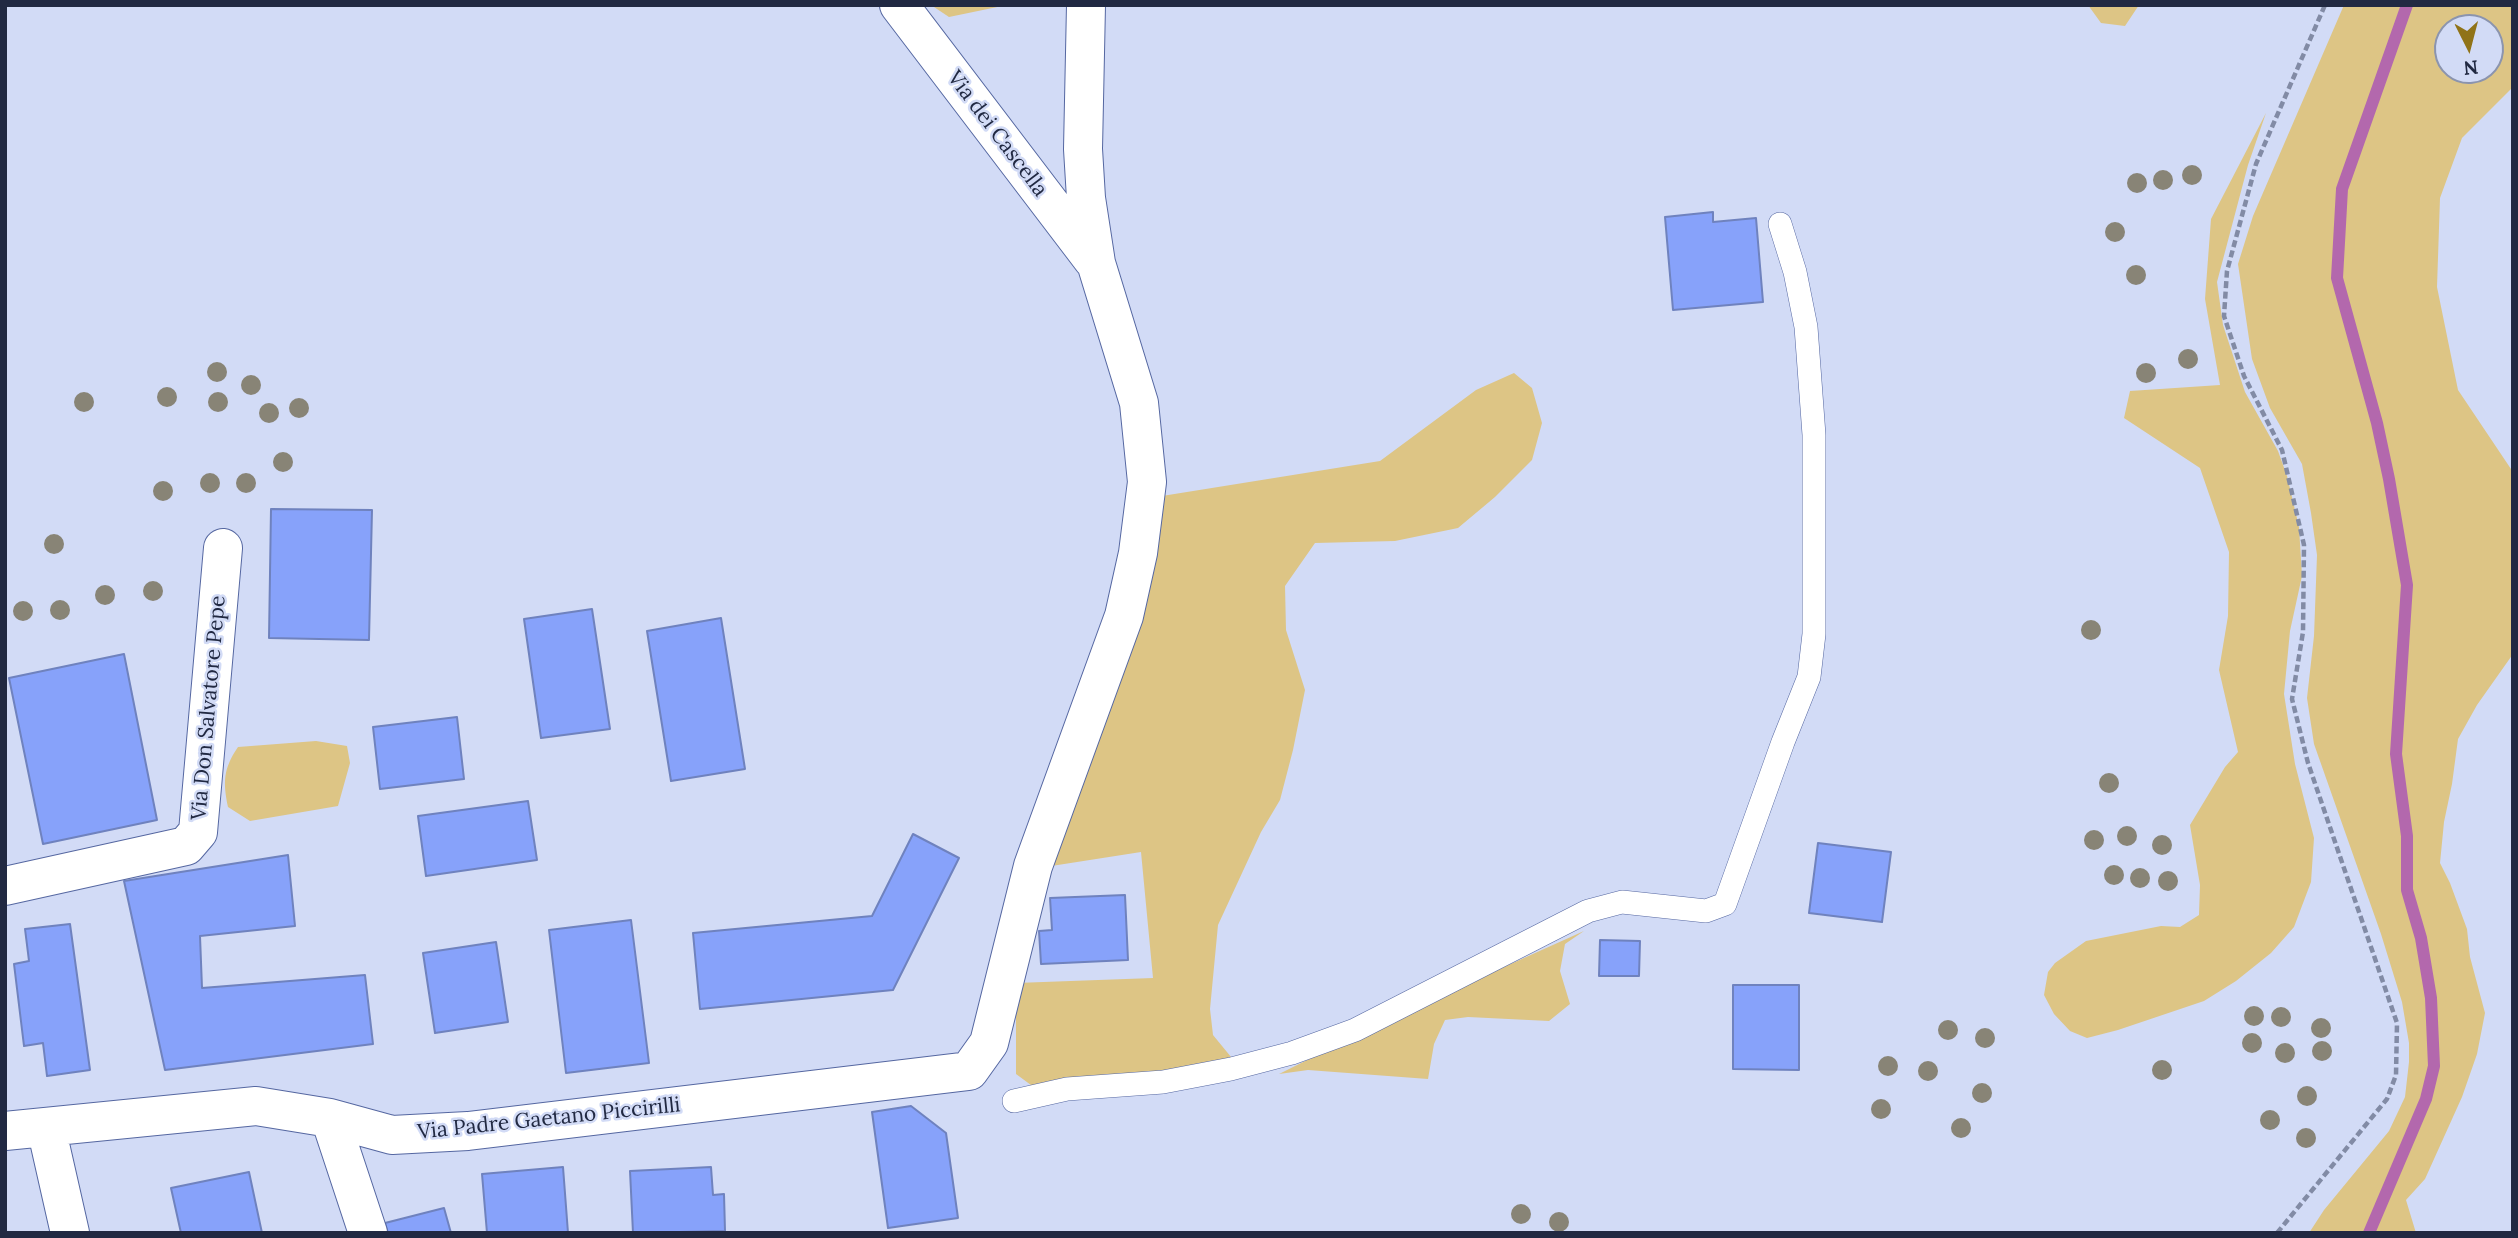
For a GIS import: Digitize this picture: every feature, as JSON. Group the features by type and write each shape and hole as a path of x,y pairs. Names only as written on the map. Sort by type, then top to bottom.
{"street":[{"name":"Via dei Cascella","path":"899,5 1096,263"},
{"path":"1086,5 1083,149 1086,198 1096,263"},
{"name":"Via Padre Gaetano Piccirilli","path":"5,1131 256,1106 330,1118 392,1135 468,1131 969,1071 989,1043 1033,866 1124,616 1138,553 1147,482 1139,403 1096,263"},
{"name":"Via Don Salvatore Pepe","path":"5,886 186,846 198,832 223,548"},
{"path":"330,1118 368,1233"},
{"path":"47,1127 70,1233"}],"lane":[{"path":"1014,1101 1067,1089 1163,1082 1231,1069 1292,1053 1355,1030 1588,911 1622,902 1706,911 1725,904 1809,677 1814,634 1814,435 1806,327 1795,272 1780,224"}],"path":[{"path":"2277,1233 2387,1099 2396,1075 2397,1023 2308,763 2292,699 2303,632 2304,545 2282,450 2244,376 2224,316 2227,271 2256,164 2325,5"}],"shaded area":[{"path":"931,5 1007,5 949,17"},
{"path":"2088,5 2139,5 2125,26 2101,23"},
{"path":"2344,5 2513,5 2513,87 2462,138 2440,198 2437,287 2458,390 2513,472 2513,654 2477,705 2458,739 2444,822 2440,863 2467,929 2470,957 2485,1013 2477,1054 2462,1097 2425,1179 2406,1200 2416,1233 2309,1233 2324,1210 2389,1131 2405,1097 2409,1043 2402,1002 2381,934 2314,744 2307,698 2314,636 2317,555 2311,513 2302,464 2270,408 2252,359 2238,264 2253,216"},
{"path":"2266,113 2248,165 2217,282 2223,325 2245,392 2278,451 2299,527 2302,576 2290,631 2284,694 2295,764 2314,838 2311,882 2294,927 2271,953 2236,981 2204,1001 2087,1038 2070,1031 2054,1014 2044,995 2048,972 2055,963 2086,941 2161,926 2180,927 2199,915 2200,885 2190,825 2225,767 2238,752 2219,670 2228,616 2229,552 2200,468 2124,418 2130,391 2220,385 2205,299 2211,219"},
{"path":"1514,373 1532,388 1542,423 1532,460 1495,497 1458,528 1395,541 1315,543 1285,586 1286,630 1305,690 1280,800 1261,832 1218,925 1210,1009 1213,1035 1236,1063 1035,1088 1016,1074 1016,983 1153,978 1141,852 1045,867 1162,496 1380,461 1476,390"},
{"path":"316,741 347,746 350,763 338,806 250,821 228,807 226,776 229,762 238,747"},
{"path":"1584,931 1565,944 1560,971 1570,1004 1549,1021 1468,1017 1445,1020 1434,1044 1428,1079 1308,1070 1279,1074 1404,1012"}],"building":[{"path":"1713,212 1713,222 1756,218 1763,302 1673,310 1665,217"},
{"path":"271,509 372,510 369,640 269,638"},
{"path":"592,609 610,729 541,738 524,619"},
{"path":"721,618 745,769 671,781 647,631"},
{"path":"124,654 157,820 43,844 9,678"},
{"path":"457,717 464,779 380,789 373,727"},
{"path":"528,801 537,860 426,876 418,816"},
{"path":"913,834 959,858 893,990 700,1009 693,933 872,916"},
{"path":"1818,843 1891,852 1882,922 1809,913"},
{"path":"288,855 295,926 200,936 202,988 365,975 373,1044 165,1070 124,881"},
{"path":"1125,895 1128,960 1041,964 1039,931 1052,930 1050,898"},
{"path":"631,920 649,1063 566,1073 549,930"},
{"path":"70,924 90,1070 47,1076 43,1043 24,1046 14,964 29,961 25,929"},
{"path":"1600,940 1640,941 1639,976 1599,976"},
{"path":"496,942 508,1022 435,1033 423,953"},
{"path":"1733,985 1799,985 1799,1070 1733,1069"},
{"path":"911,1106 946,1133 958,1218 888,1228 872,1112"},
{"path":"563,1167 568,1233 487,1233 482,1174"},
{"path":"711,1167 713,1195 724,1194 725,1231 633,1233 630,1171"},
{"path":"249,1172 262,1233 181,1233 171,1188"},
{"path":"444,1208 451,1233 388,1233 385,1223"}],"waterway":[{"path":"2369,1233 2426,1099 2434,1066 2431,998 2421,938 2407,890 2407,836 2396,754 2407,585 2377,423 2337,278 2342,189 2407,5"}]}
